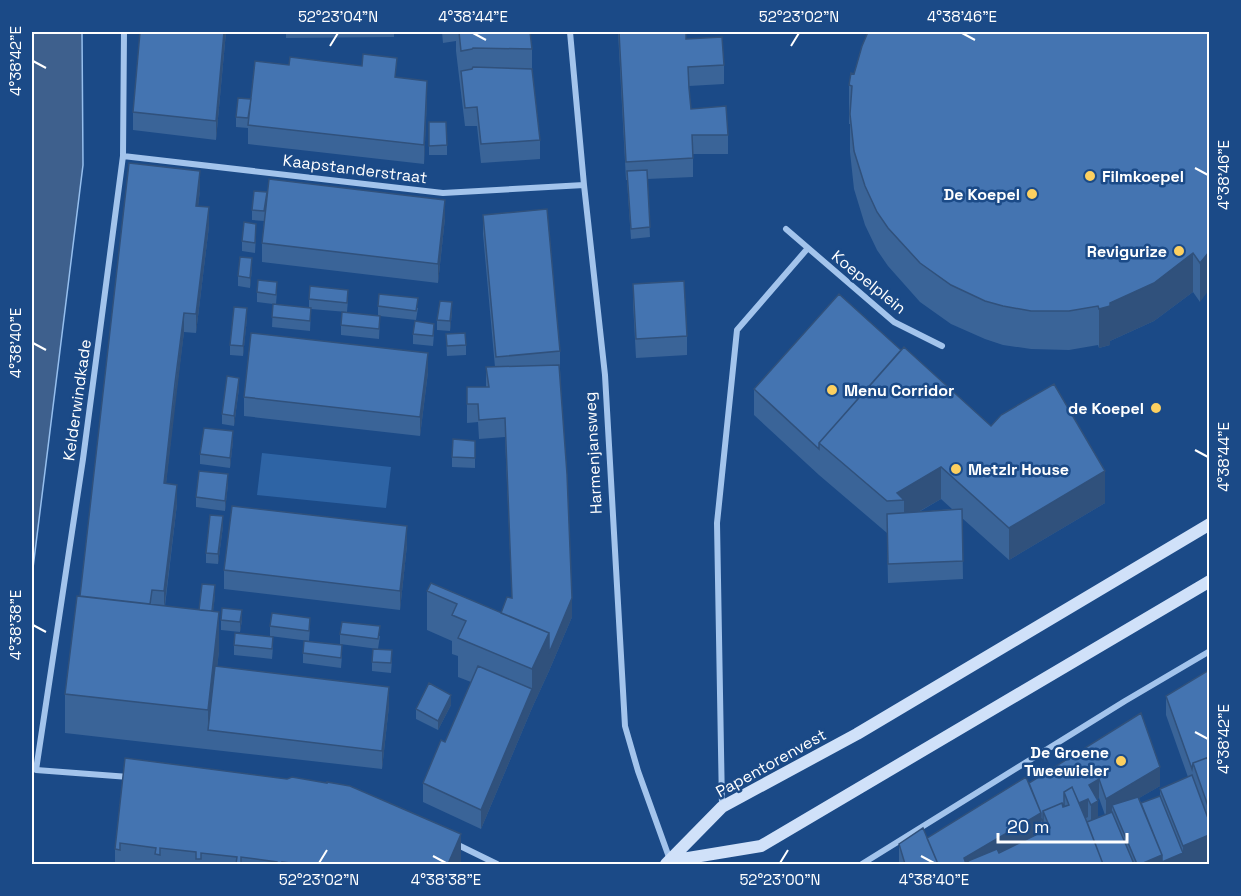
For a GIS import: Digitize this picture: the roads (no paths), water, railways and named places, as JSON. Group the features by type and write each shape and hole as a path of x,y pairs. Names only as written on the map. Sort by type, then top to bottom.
{"street":[{"name":"Kelderwindkade","path":"124,32 123,156 83,459 36,770 140,778"},
{"name":"Harmenjansweg","path":"570,32 605,384 626,726 668,863"},
{"name":"Kaapstanderstraat","path":"123,156 443,193 584,185"},
{"name":"Koepelplein","path":"786,229 894,322 942,346"},
{"path":"723,807 717,523 737,330 808,248"},
{"name":"Papentorenvest","path":"668,863 723,807 857,734 1209,524"},
{"path":"668,863 761,846 1209,581"},
{"path":"862,864 1209,651"},
{"path":"451,842 497,864"}],"place":[{"name":"Filmkoepel","path":"1090,176"},
{"name":"De Koepel","path":"1032,194"},
{"name":"Revigurize","path":"1179,251"},
{"name":"Menu Corridor","path":"832,390"},
{"name":"de Koepel","path":"1156,408"},
{"name":"Metzlr House","path":"956,469"},
{"name":"De Groene Tweewieler","path":"1121,761"}]}
